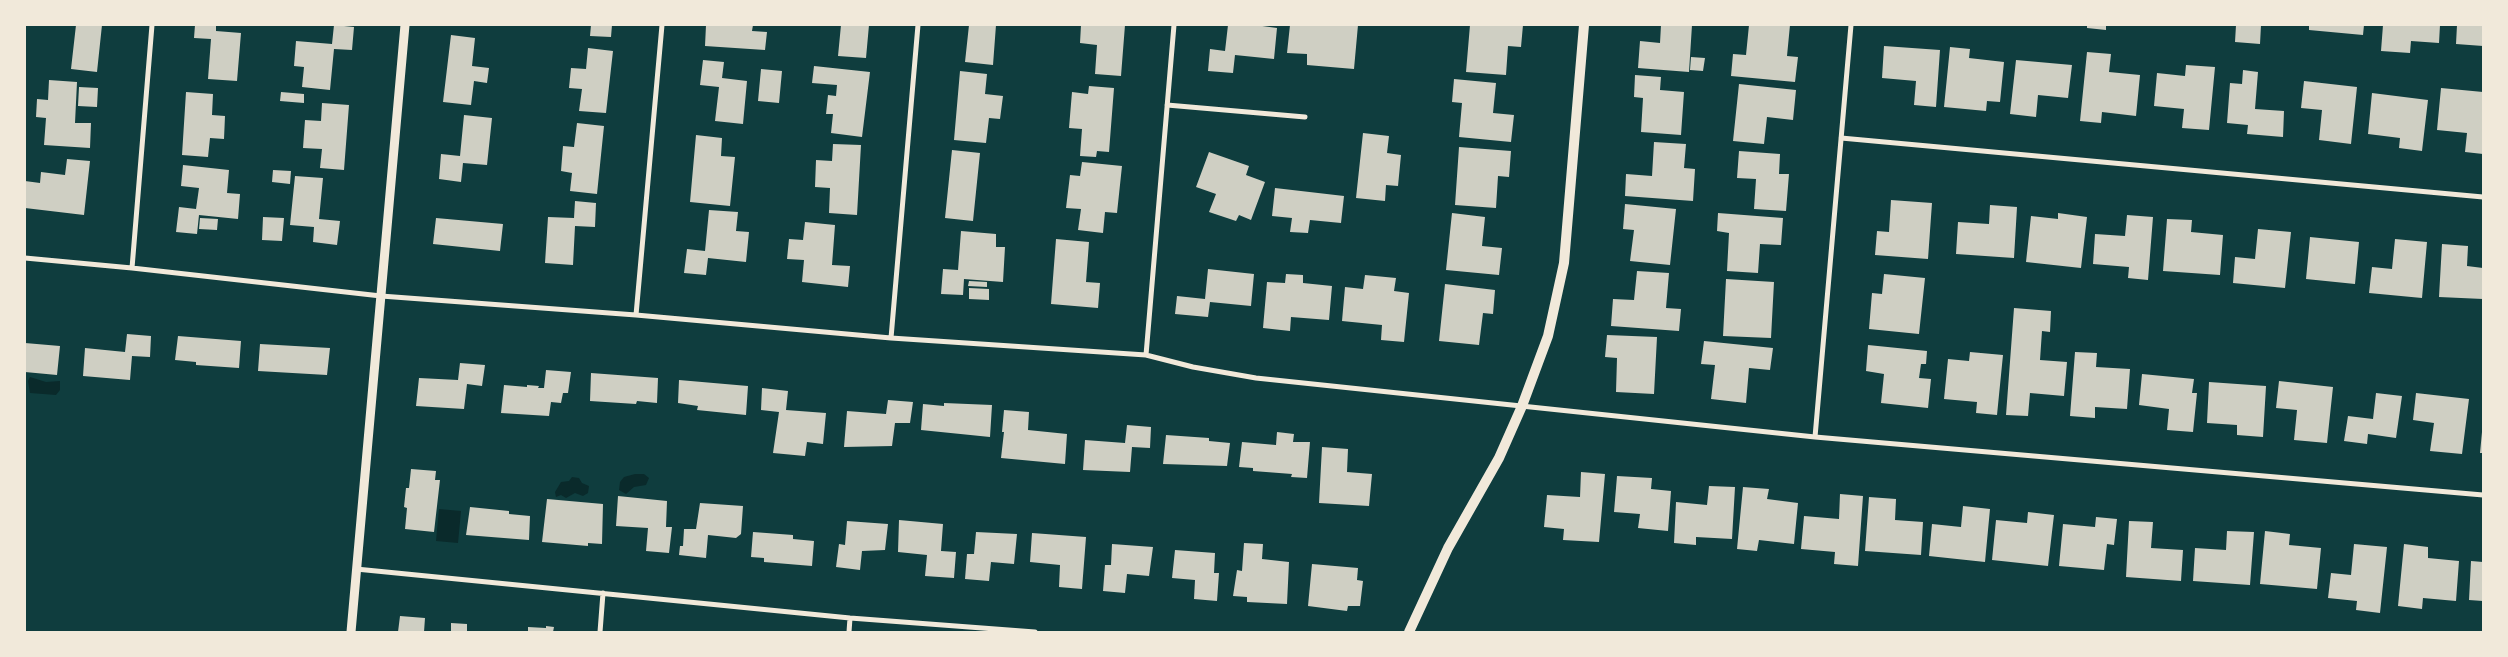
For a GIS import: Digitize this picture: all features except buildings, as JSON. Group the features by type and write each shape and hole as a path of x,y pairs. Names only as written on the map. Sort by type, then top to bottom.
{"main road":[{"path":"1409,632 1448,548 1499,458 1522,406 1548,336 1564,263 1584,25"}],"street":[{"path":"132,268 152,25"},
{"path":"351,632 405,25"},
{"path":"636,315 662,25"},
{"path":"891,338 918,25"},
{"path":"1146,355 1174,25"},
{"path":"1815,437 1851,25"},
{"path":"1167,105 1306,117"},
{"path":"1842,138 2483,197"},
{"path":"25,258 381,296 636,315 891,338 1146,355 1193,367 1256,378 1815,437 2483,495"},
{"path":"356,569 850,618 1035,632"},
{"path":"600,632 603,593"},
{"path":"848,632 850,618"}],"water":[{"path":"30,377 46,382 60,381 60,390 56,395 30,393 28,381"},
{"path":"644,474 649,478 646,485 634,487 626,494 619,490 620,482 624,477"},
{"path":"572,477 579,478 582,483 589,486 588,493 583,496 575,493 566,498 561,495 556,497 555,492 561,482 569,481"},
{"path":"439,509 461,511 458,543 436,541"}]}
